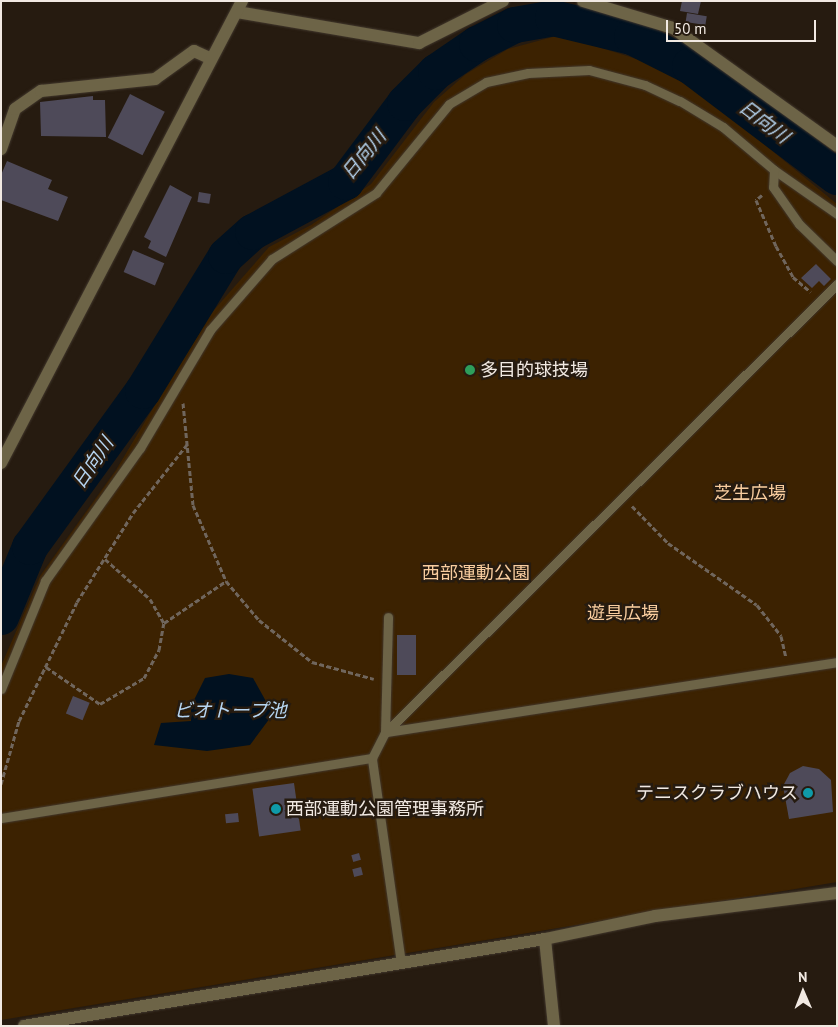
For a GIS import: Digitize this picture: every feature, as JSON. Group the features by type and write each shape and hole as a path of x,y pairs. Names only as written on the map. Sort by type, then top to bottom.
{"street":[{"path":"1,463 210,58 239,7 419,43 503,1"},
{"path":"583,1 673,28 837,146"},
{"path":"1,149 15,109 41,91 155,79 194,51 210,58"},
{"path":"24,1026 545,939 655,916 837,893"},
{"path":"545,939 554,1026"}],"lane":[{"path":"1,689 45,581 140,448 178,378 210,330 272,259 376,192 449,104 486,82 528,73 589,70 645,85 723,127 774,170 837,214"},
{"path":"774,170 773,187 799,224 837,261"},
{"path":"401,963 372,758 386,732 837,284"},
{"path":"386,732 388,617"},
{"path":"386,732 837,662"},
{"path":"1,818 372,758"}],"path":[{"path":"773,187 756,200 764,221 793,277 821,300"},
{"path":"178,378 188,442 193,505 226,581 259,620 312,662 386,683"},
{"path":"1,784 19,721 77,602 133,513 188,442"},
{"path":"624,496 668,543 758,604 781,636 789,670"},
{"path":"46,667 100,704 144,678 158,650 164,623 150,598 105,559"},
{"path":"164,623 226,581"}],"green space":[{"name":"西部運動公園","path":"560,35 659,66 726,113 837,204 837,882 1,1020 1,666 40,576 116,470 207,318 269,247 311,225 371,184 434,102 466,74 508,49"}],"water":[{"name":"ビオトープ池","path":"229,674 253,678 273,714 250,745 207,751 154,745 161,723 191,721 191,706 205,678"}],"building":[{"path":"682,1 701,1 698,14 680,11"},
{"path":"687,13 707,16 705,25 686,22"},
{"path":"130,94 165,112 143,155 108,138"},
{"path":"93,96 93,100 105,100 106,137 41,136 40,102"},
{"path":"7,161 52,180 48,189 68,197 58,221 1,200 1,175"},
{"path":"170,185 192,197 166,257 148,248 151,241 144,237"},
{"path":"199,192 211,194 209,204 197,202"},
{"path":"133,250 164,263 155,285 124,272"},
{"path":"816,264 831,279 824,286 819,281 812,288 801,278"},
{"path":"397,635 416,635 416,675 397,675"},
{"path":"73,696 90,703 83,720 66,714"},
{"name":"テニスクラブハウス","path":"803,766 819,769 831,780 833,812 789,819 783,786 790,773"},
{"name":"西部運動公園管理事務所","path":"294,783 301,831 259,836 252,789"},
{"path":"238,813 239,822 226,823 225,814"},
{"path":"359,853 361,860 353,862 351,855"},
{"path":"361,867 363,875 354,877 352,869"}],"waterway":[{"name":"日向川","path":"1,617 30,547 143,391 226,256 253,232 346,182 405,103 436,72 477,44 515,25 553,18 632,37 690,66 837,177"}],"place":[{"name":"多目的球技場","path":"470,370"},
{"name":"テニスクラブハウス","path":"808,793"},
{"name":"西部運動公園管理事務所","path":"276,809"}],"park label":[{"name":"芝生広場","path":"750,493"},
{"name":"遊具広場","path":"623,613"}]}
